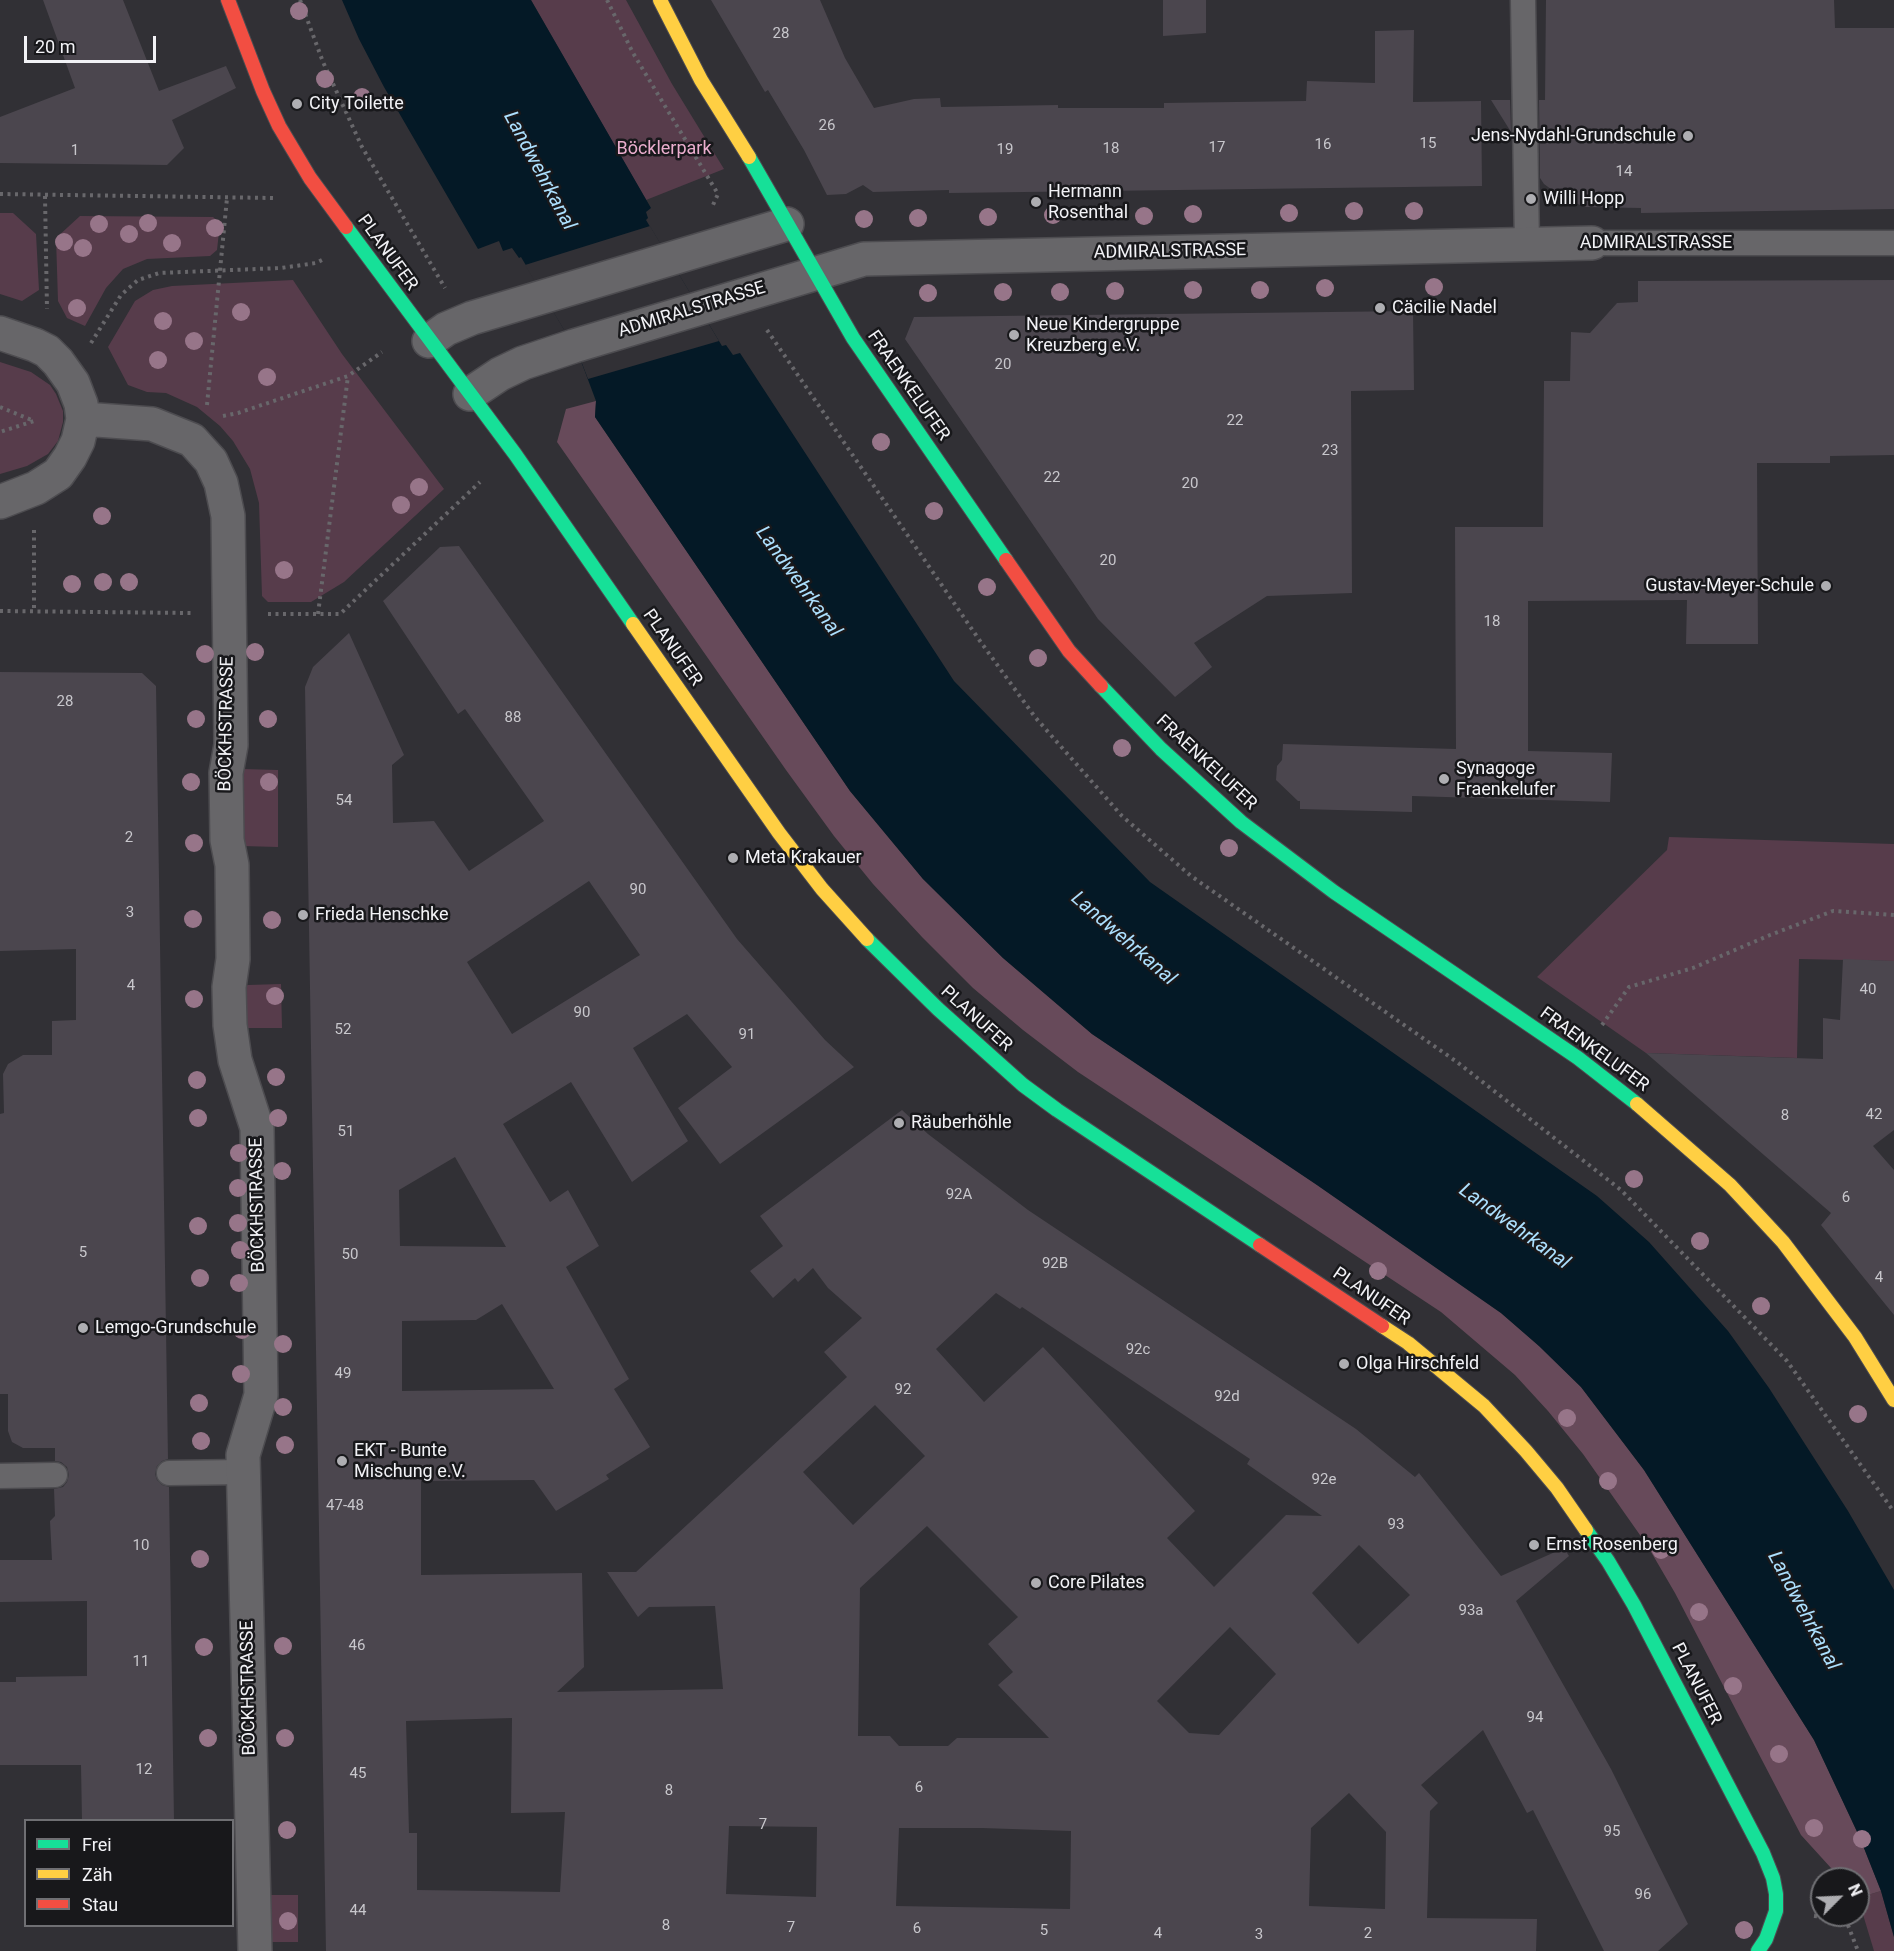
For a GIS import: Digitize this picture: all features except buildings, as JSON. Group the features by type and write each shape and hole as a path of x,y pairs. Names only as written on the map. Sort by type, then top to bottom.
{"street":[{"name":"PLANUFER","path":"228,0 279,126 310,178 515,454 779,833 822,889 856,928 938,1009 1023,1085 1057,1110 1408,1343 1484,1406 1557,1488 1608,1561 1634,1605 1763,1853 1773,1878 1776,1911 1766,1939 1758,1951"},
{"name":"FRAENKELUFER","path":"660,0 701,80 754,165 853,338 1069,651 1161,749 1241,822 1334,892 1616,1086 1730,1185 1783,1242 1830,1302 1894,1400"},
{"path":"429,341 465,320 787,224"},
{"name":"ADMIRALSTRASSE","path":"470,394 500,374 523,363 864,259 1592,243"},
{"path":"0,333 35,345 47,351 58,362 73,383 83,419 78,441 58,474 36,488 0,502"},
{"name":"BÖCKHSTRASSE","path":"83,419 152,424 192,440 211,461 221,483 228,516 231,745 226,773 227,840 232,865 233,959 229,987 230,1025 235,1060 257,1128 261,1395 243,1455 255,1951"}],"lane":[{"path":"1523,0 1527,245"},
{"name":"ADMIRALSTRASSE","path":"1592,243 1894,243"},
{"path":"169,1473 243,1472"},
{"path":"0,1476 55,1475"}],"path":[{"path":"300,0 323,62 362,147 435,271"},
{"path":"607,0 633,53 718,194 709,213"},
{"path":"0,194 275,198"},
{"path":"45,196 47,313"},
{"path":"207,408 227,198"},
{"path":"66,374 87,349 121,295 138,279 159,273 280,268 316,262 354,239"},
{"path":"217,417 238,413 348,376 382,352"},
{"path":"792,367 980,641 1035,717 1122,816 1191,876 1457,1062 1620,1190 1787,1361 1894,1512"},
{"path":"318,614 348,376"},
{"path":"0,407 34,421 0,432"},
{"path":"266,614 340,614 480,482"},
{"path":"34,526 34,612"},
{"path":"0,611 202,613"},
{"path":"1578,1058 1629,987 1693,968 1833,911 1894,915"},
{"path":"1849,1927 1858,1951"}],"green space":[{"name":"Böcklerpark","path":"531,0 626,0 672,84 724,169 646,200"},
{"path":"0,213 13,213 36,234 39,290 22,301 0,294"},
{"path":"80,216 213,217 220,223 217,250 210,256 147,259 123,269 106,288 85,326 67,318 58,301 56,238"},
{"path":"293,280 342,354 444,489 344,582 311,602 268,602 262,596 259,503 250,469 233,441 220,426 197,407 166,393 147,392 128,385 108,347 135,301 153,290 172,286"},
{"path":"0,362 31,372 50,385 63,411 63,422 58,441 48,454 27,466 0,474"},
{"path":"243,769 278,770 278,847 242,846 238,772"},
{"path":"1669,837 1894,844 1894,961 1799,959 1797,1058 1646,1053 1537,977 1667,850"},
{"path":"281,984 282,1028 246,1028 242,987"},
{"path":"1881,1891 1894,1937 1894,1951 1874,1951 1867,1927 1870,1927 1870,1894"},
{"path":"267,1895 298,1895 298,1942 268,1942"}],"shaded area":[{"path":"596,401 595,417 850,791 923,879 1003,958 1092,1034 1317,1185 1501,1313 1581,1387 1644,1470 1814,1740 1860,1838 1881,1891 1870,1894 1870,1867 1830,1867 1801,1835 1675,1593 1647,1545 1583,1454 1515,1375 1441,1312 1078,1072 1023,1030 973,988 873,884 834,836 786,770 557,442 566,409"}],"water":[{"name":"Landwehrkanal","path":"342,0 531,0 651,208 646,212 648,218 646,220 722,346 726,345 733,355 740,353 954,681 1150,882 1597,1196 1649,1242 1728,1331 1769,1388 1848,1511 1894,1590 1894,1937 1881,1891 1860,1838 1814,1740 1644,1470 1581,1387 1501,1313 1317,1185 1092,1034 1003,958 923,879 850,791 595,417 596,401 578,353 521,257 519,258 512,248 503,251 499,241 478,249 384,87"}],"pier":[{"path":"650,226 719,341 588,379 578,353 525,265"}],"traffic: fast":[{"path":"749,157 853,338 1006,560"},
{"path":"346,227 515,454 633,624"},
{"path":"1101,686 1161,749 1241,822 1334,892 1578,1058 1637,1104"},
{"path":"867,939 938,1009 1023,1085 1260,1245"},
{"path":"1586,1530 1608,1561 1634,1605 1763,1853 1773,1878 1776,1911 1766,1939 1758,1951"}],"traffic: slow":[{"path":"660,0 701,80 749,157"},
{"path":"633,624 779,833 822,889 867,939"},
{"path":"1637,1104 1730,1185 1783,1242 1855,1337 1894,1400"},
{"path":"1382,1326 1408,1343 1484,1406 1557,1488 1586,1530"}],"traffic: jam":[{"path":"228,0 279,126 310,178 346,227"},
{"path":"1006,560 1069,651 1101,686"},
{"path":"1260,1245 1382,1326"}],"place":[{"name":"City Toilette","path":"297,104"},
{"name":"Jens-Nydahl-Grundschule","path":"1688,136"},
{"name":"Willi Hopp","path":"1531,199"},
{"name":"Hermann Rosenthal","path":"1036,202"},
{"name":"Cäcilie Nadel","path":"1380,308"},
{"name":"Neue Kindergruppe Kreuzberg e.V.","path":"1014,335"},
{"name":"Gustav-Meyer-Schule","path":"1826,586"},
{"name":"Synagoge Fraenkelufer","path":"1444,779"},
{"name":"Meta Krakauer","path":"733,858"},
{"name":"Frieda Henschke","path":"303,915"},
{"name":"Räuberhöhle","path":"899,1123"},
{"name":"Lemgo-Grundschule","path":"83,1328"},
{"name":"Olga Hirschfeld","path":"1344,1364"},
{"name":"EKT - Bunte Mischung e.V.","path":"342,1461"},
{"name":"Ernst Rosenberg","path":"1534,1545"},
{"name":"Core Pilates","path":"1036,1583"}]}
